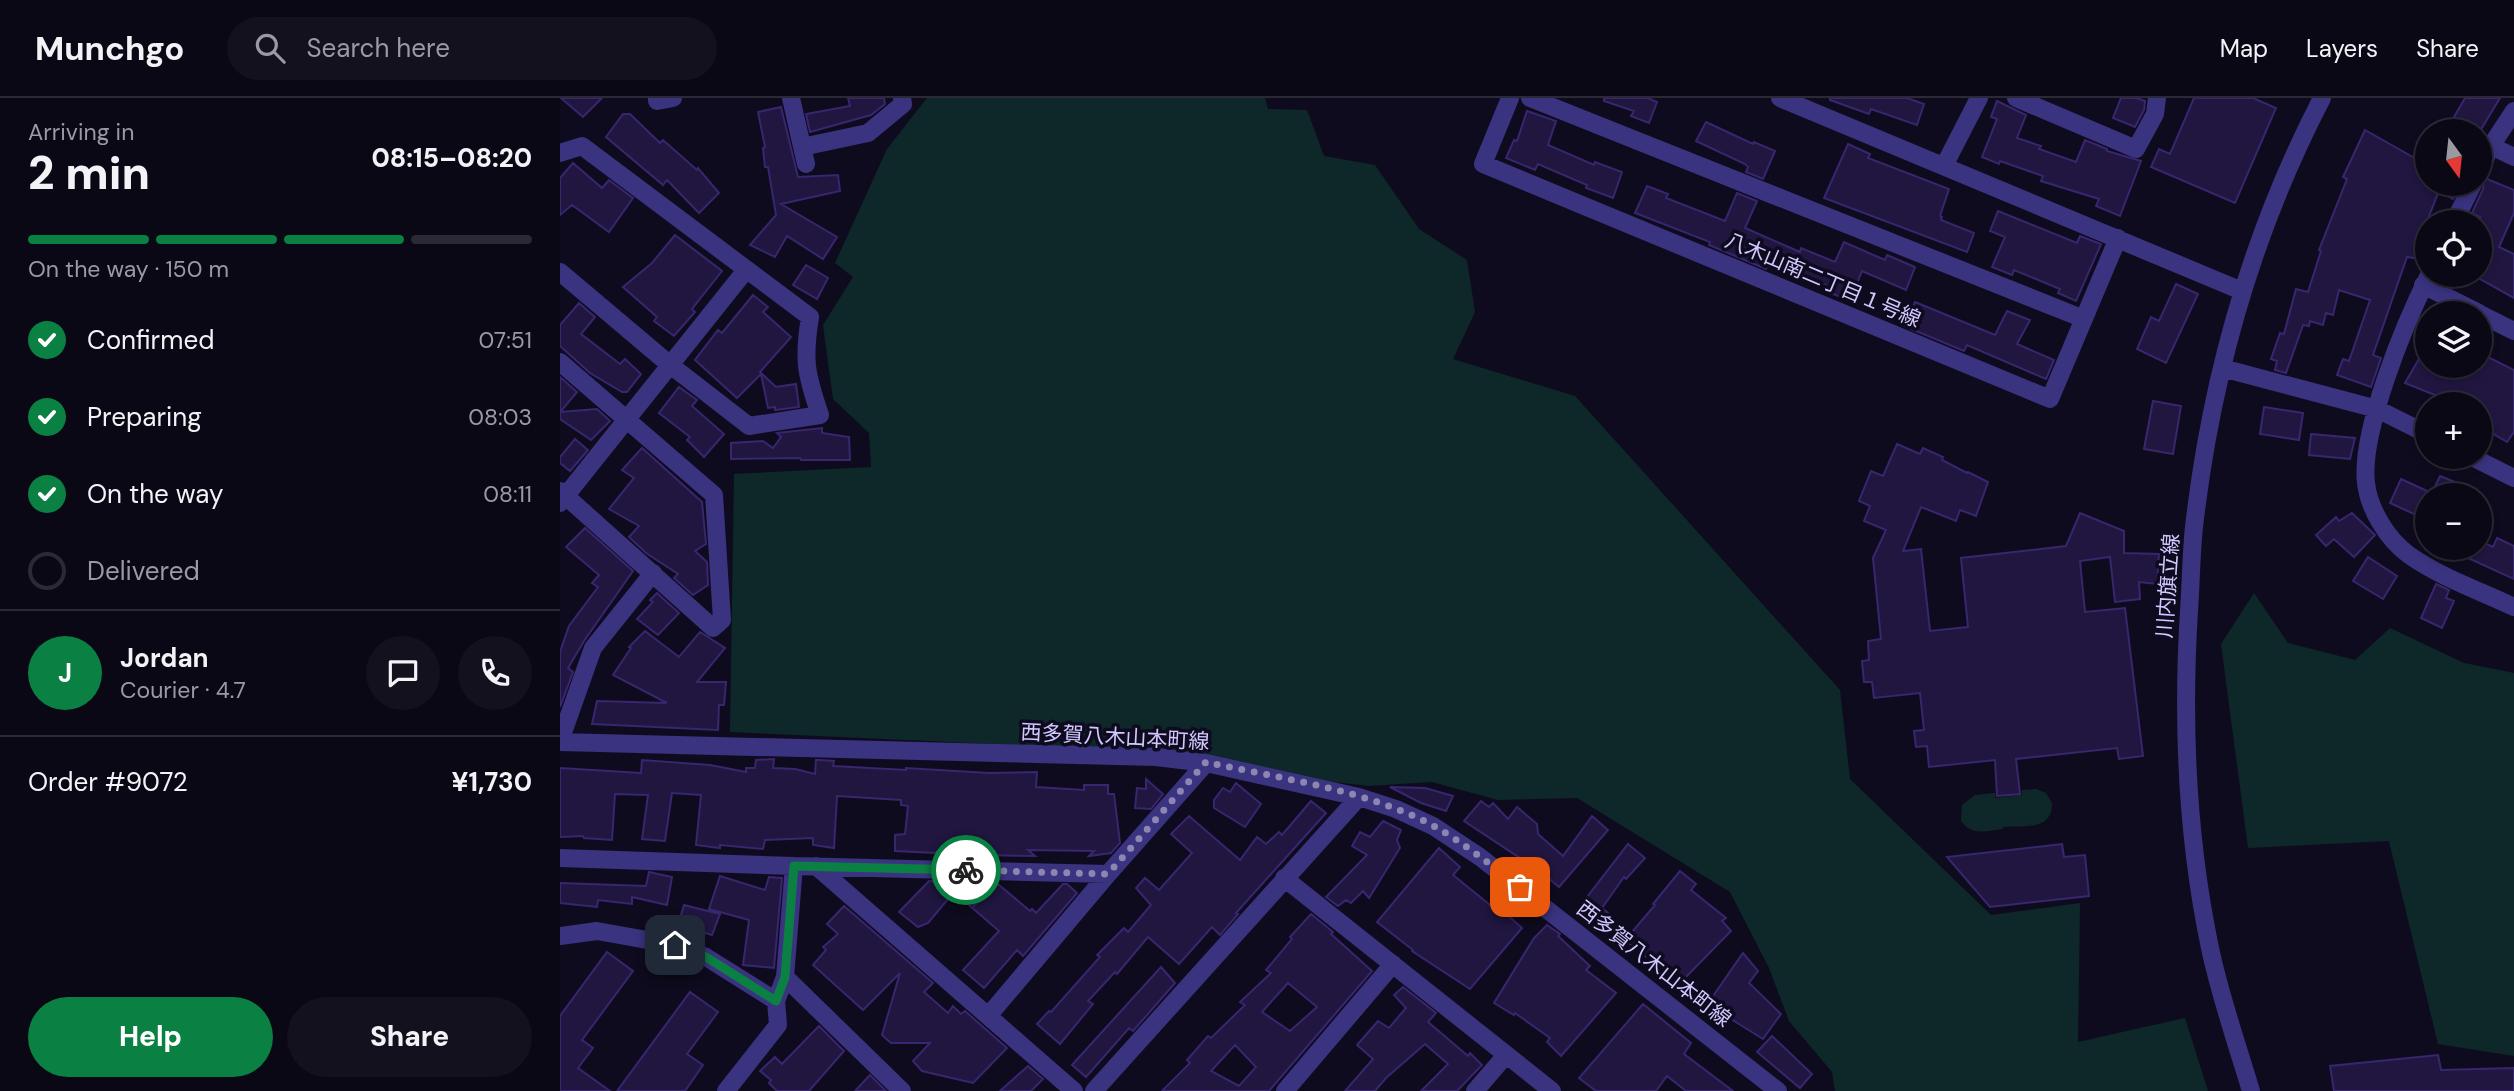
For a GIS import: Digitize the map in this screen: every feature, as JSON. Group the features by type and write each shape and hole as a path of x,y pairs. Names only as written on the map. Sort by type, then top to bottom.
{"street":[{"path":"657,98 657,101 673,98"},
{"path":"791,98 804,156 868,133 903,104 902,98"},
{"name":"八木山南二丁目１号線","path":"1510,98 1483,164 2050,399 2118,238"},
{"path":"1530,98 2084,319"},
{"path":"1780,98 2242,291"},
{"path":"1944,166 1979,98"},
{"path":"2016,98 2136,149 2155,114 2157,98"},
{"name":"川内旗立線","path":"2251,1091 2208,939 2198,881 2186,735 2186,655 2194,527 2222,368 2242,291 2290,162 2322,98"},
{"path":"2492,144 2514,111"},
{"path":"560,153 582,146 810,317 805,347 807,377 820,415 749,426 669,364 560,272"},
{"path":"2492,146 2514,157"},
{"path":"560,362 627,419 714,495 722,620 713,628 653,573 562,497 627,419 746,270"},
{"path":"2423,287 2381,392 2377,409 2367,455 2366,482 2373,509 2387,532 2407,554 2514,607"},
{"path":"2437,287 2459,301"},
{"path":"2492,320 2514,331"},
{"path":"2222,368 2377,409 2415,428"},
{"path":"2492,467 2514,478"},
{"path":"560,741 593,648 653,573"},
{"name":"西多賀八木山本町線","path":"560,741 1143,757 1206,762 1359,797 1396,809 1433,826 1480,857 1778,1091"},
{"path":"989,1015 1206,762"},
{"path":"1094,1091 1359,797"},
{"path":"560,858 1108,874"},
{"path":"726,1091 778,1025 776,1001 785,977 794,866"},
{"path":"816,866 1074,1091"},
{"path":"1284,878 1552,1091"},
{"path":"560,936 597,931 675,945 706,957 776,1001"},
{"path":"1284,1091 1394,964"},
{"path":"785,977 902,1091"},
{"path":"1475,1091 1506,1055"}],"green space":[{"path":"927,98 1265,98 1268,109 1307,110 1324,156 1375,165 1419,229 1467,260 1475,312 1453,359 1575,396 1840,690 1850,779 1991,915 2080,903 2078,1042 2185,1018 2208,1091 1835,1091 1832,1072 1789,1021 1769,968 1730,892 1577,798 1498,800 1432,782 1369,786 1299,778 1195,753 730,732 734,474 871,467 869,433 833,399 823,325 853,277 835,263 887,149"},
{"path":"2254,593 2288,643 2355,660 2390,628 2464,663 2514,673 2514,1056 2438,1044 2389,841 2248,848 2221,644"},
{"path":"2036,789 2046,793 2052,803 2051,812 2042,823 1975,831 1961,821 1962,805 1975,795 1995,793 1995,798 2022,795 2022,790"}],"building":[{"path":"561,98 602,98 583,117"},
{"path":"848,98 884,98 885,104 871,115 810,132 806,114 850,106"},
{"path":"1604,98 1648,98 1657,102 1649,123 1631,116 1634,111 1604,101"},
{"path":"1830,98 1907,98 1924,104 1917,125 1871,109 1869,114"},
{"path":"2121,98 2145,101 2144,110 2135,127 2113,118"},
{"path":"2194,98 2253,98 2276,108 2235,203 2151,167 2159,149 2170,154"},
{"path":"2465,98 2500,98 2487,119 2453,119"},
{"path":"1997,101 2026,115 2017,138 2041,146 2039,149 2076,162 2085,140 2107,151 2141,161 2120,216 2096,206 2099,199 2041,181 2043,176 1982,157 1997,119 1991,117"},
{"path":"781,107 798,177 838,175 840,191 781,204 837,237 823,259 787,236 775,257 750,245 776,215 768,167 765,167 765,147 758,112"},
{"path":"1527,111 1556,121 1548,145 1594,165 1595,162 1622,172 1613,198 1538,164 1535,170 1506,158 1514,140 1517,141"},
{"path":"623,114 630,114 660,143 663,140 697,170 698,168 719,193 699,213 667,180 663,185 606,137"},
{"path":"1706,122 1775,151 1763,179 1746,172 1748,167 1745,164 1696,141"},
{"path":"2365,130 2415,158 2415,196 2437,196 2431,210 2415,210 2415,258 2407,257 2373,355 2381,358 2371,387 2337,375 2343,359 2349,361 2370,300 2339,290 2333,315 2326,313 2323,325 2310,321 2309,326 2303,325 2286,373 2275,370 2277,361 2271,359 2280,333 2284,334 2296,289 2308,292 2321,251 2319,250 2347,179 2343,177"},
{"path":"1848,144 1870,154 1868,158 1949,189 1941,220 1974,233 1967,252 1824,198"},
{"path":"573,163 602,188 609,180 633,198 609,232 572,205 560,215 560,178"},
{"path":"2492,181 2514,190 2514,213 2499,247 2514,254 2514,298 2492,286 2492,210 2473,210 2480,196 2492,196"},
{"path":"1647,186 1668,194 1666,198 1725,221 1737,193 1757,201 1745,228 1800,252 1801,248 1835,262 1844,242 1885,260 1887,255 1915,267 1906,290 1862,271 1850,301 1826,291 1828,286 1769,263 1766,269 1709,245 1710,242 1635,213"},
{"path":"1998,211 2077,243 2080,236 2101,244 2076,301 2058,293 2060,289 2014,270 2012,275 1992,267 2005,237 1990,231"},
{"path":"675,235 722,271 692,309 695,312 674,336 654,321 657,317 623,287 652,263"},
{"path":"806,265 828,278 817,299 793,285"},
{"path":"2176,284 2198,294 2166,363 2137,349 2151,317 2159,321"},
{"path":"753,295 768,307 763,312 791,337 760,372 776,387 796,384 799,407 775,410 775,407 768,408 761,374 737,398 695,360 718,330 722,333"},
{"path":"1915,302 1995,335 2007,311 2030,320 2017,344 2054,360 2046,379 1967,345 1964,351 1904,326"},
{"path":"579,303 595,317 581,334 620,364 625,359 641,374 627,392 622,392 590,373 560,346 560,325"},
{"path":"2492,359 2514,370 2514,432 2507,442 2492,433 2492,392 2428,392 2405,383 2415,366 2415,378 2492,378"},
{"path":"560,377 577,392 560,412"},
{"path":"679,387 697,400 692,406 724,434 704,457 687,440 690,437 659,413"},
{"path":"2153,401 2181,406 2173,454 2144,449"},
{"path":"2264,407 2303,413 2299,440 2260,434"},
{"path":"597,409 610,421 591,440 560,419 560,412"},
{"path":"822,428 822,433 849,437 850,460 731,459 731,443 763,441 773,448 781,437 777,433"},
{"path":"2311,434 2355,438 2350,459 2309,455"},
{"path":"575,439 588,450 570,471 560,463 560,457"},
{"path":"1897,444 1920,454 1923,448 1988,482 1976,516 1960,510 1956,521 1921,507 1903,551 1921,549 1930,631 1968,627 1961,558 2066,546 2080,513 2124,531 2124,553 2159,554 2157,584 2139,582 2140,599 2115,602 2110,557 2080,561 2085,612 2125,608 2143,756 2119,759 2117,748 2016,759 2020,794 1997,796 1995,760 1929,767 1927,746 1916,747 1914,731 1924,730 1920,693 1874,698 1872,682 1864,682 1862,661 1869,660 1868,641 1881,639 1873,558 1886,530 1864,521 1870,506 1859,501 1871,471 1883,476"},
{"path":"642,448 702,502 706,544 695,551 707,562 708,585 693,595 674,578 678,574 646,553 629,537 639,526 609,509 634,478 622,470"},
{"path":"2440,476 2458,483 2437,483"},
{"path":"2401,479 2415,485 2415,514 2390,503"},
{"path":"2352,513 2375,535 2354,557 2334,539 2326,546 2316,535 2336,517 2339,521"},
{"path":"585,528 633,571 568,668 573,672 560,707 560,652 569,626 598,587 592,583 599,575 566,547"},
{"path":"2497,538 2514,546 2514,579 2472,560 2492,560"},
{"path":"2368,557 2397,576 2383,599 2353,581"},
{"path":"2436,584 2449,590 2446,598 2454,601 2442,628 2421,618"},
{"path":"657,593 679,613 658,635 637,619 653,602 650,600"},
{"path":"645,631 679,657 700,632 725,648 697,682 726,682 724,705 719,705 718,730 592,724 597,701 667,703 613,675 631,648 629,647"},
{"path":"774,759 773,768 795,769 815,774 816,760 819,760 834,761 833,766 989,773 1037,772 1036,787 1084,790 1084,785 1108,785 1108,794 1114,794 1120,843 1111,853 1089,856 1094,851 1028,850 1035,856 979,855 979,858 941,855 944,858 936,858 936,853 895,851 895,835 905,834 908,806 901,805 901,800 837,796 834,848 813,845 813,838 765,840 763,849 720,845 720,848 696,845 701,795 672,793 665,841 642,839 648,795 615,794 612,840 583,836 560,837 560,768 641,773 642,760 710,765 746,772 746,768 755,768 756,760"},
{"path":"1146,779 1163,794 1151,809 1135,808 1137,788 1146,789"},
{"path":"1236,783 1261,804 1245,827 1214,808 1214,800 1223,788 1230,792"},
{"path":"1390,787 1425,788 1453,796 1446,811 1421,803"},
{"path":"1311,801 1326,813 1236,913 1238,914 1220,935 1212,927 1179,964 1148,937 1117,974 1115,972 1088,1001 1093,1004 1060,1044 1037,1024 1100,957 1097,955 1124,928 1128,932 1151,905 1136,888 1145,878 1159,890 1192,853 1171,834 1189,816 1240,860 1257,837 1266,844 1279,832 1282,835"},
{"path":"1481,801 1489,807 1493,803 1508,819 1517,807 1537,824 1538,834 1563,856 1592,816 1608,830 1559,887 1464,821"},
{"path":"1383,821 1401,830 1397,840 1400,848 1369,898 1363,891 1351,903 1346,900 1338,906 1326,897 1367,855 1352,846 1360,832 1370,837"},
{"path":"1628,844 1645,858 1626,879 1624,877 1602,908 1608,913 1597,927 1577,910"},
{"path":"2062,844 2064,857 2085,855 2089,896 1990,907 1947,857"},
{"path":"1439,848 1460,867 1453,875 1490,905 1493,902 1522,928 1470,989 1412,951 1377,922"},
{"path":"1680,871 1696,884 1691,890 1726,918 1722,921 1731,931 1680,983 1649,952 1646,957 1625,940"},
{"path":"649,872 672,877 667,905 632,897 632,904 598,900 597,907 560,903 560,883 646,886"},
{"path":"720,876 765,890 769,877 782,878 774,968 743,965 749,920 709,909"},
{"path":"929,881 968,882 976,890 974,906 998,884 1036,913 1063,884 1067,884 1077,893 1023,956 1017,950 984,988 963,970 999,931 954,892 928,923 918,927 899,912"},
{"path":"684,905 720,914 712,935 678,925"},
{"path":"844,906 933,983 924,992 948,1013 953,1006 961,1014 965,1011 1007,1048 973,1083 922,1071 913,1061 930,1043 891,1043 882,1035 900,973 863,1010 813,965 826,950 823,947 838,934 827,924"},
{"path":"1311,914 1372,971 1269,1091 1162,1091 1190,1063 1187,1060 1208,1036 1211,1038 1245,1005 1240,1002 1271,973 1266,970 1292,939 1290,937","holes":["1288,983 1317,1007 1290,1031 1262,1012","1235,1045 1256,1067 1239,1086 1211,1071"]},
{"path":"1547,925 1560,934 1558,936 1590,966 1586,970 1616,993 1561,1056 1547,1042 1550,1038 1515,1013 1514,1015 1494,1003 1534,938"},
{"path":"607,952 633,971 582,1040 593,1048 578,1068 610,1091 560,1091 560,1016"},
{"path":"1743,953 1758,971 1749,983 1781,1014 1763,1039 1726,1016 1714,1017 1704,1009"},
{"path":"1161,967 1175,983 1133,1031 1129,1028 1086,1077 1072,1065"},
{"path":"1403,987 1436,1013 1428,1022 1482,1065 1457,1091 1421,1091 1448,1064 1425,1044 1375,1091 1345,1091 1373,1059 1357,1045 1378,1021 1389,1028 1406,1008 1394,995"},
{"path":"690,992 718,1012 687,1054 703,1065 685,1091 617,1091"},
{"path":"1643,1004 1691,1043 1684,1054 1733,1091 1686,1091 1667,1076 1656,1091 1596,1091 1579,1078"},
{"path":"819,1026 844,1051 809,1091 777,1091 769,1083 771,1080 760,1071 775,1057 782,1064"},
{"path":"1772,1036 1812,1074 1800,1088 1757,1052"},
{"path":"2438,1055 2441,1070 2514,1068 2514,1091 2334,1091 2330,1066"},
{"path":"1028,1066 1043,1079 1031,1091 1000,1091"},
{"path":"870,1075 886,1091 855,1091"}],"way so far":[{"path":"966,870 1108,874 1206,762 1342,792 1396,809 1433,826 1520,887"}],"route":[{"path":"675,945 706,957 776,1001 785,977 794,866 966,870"}]}
